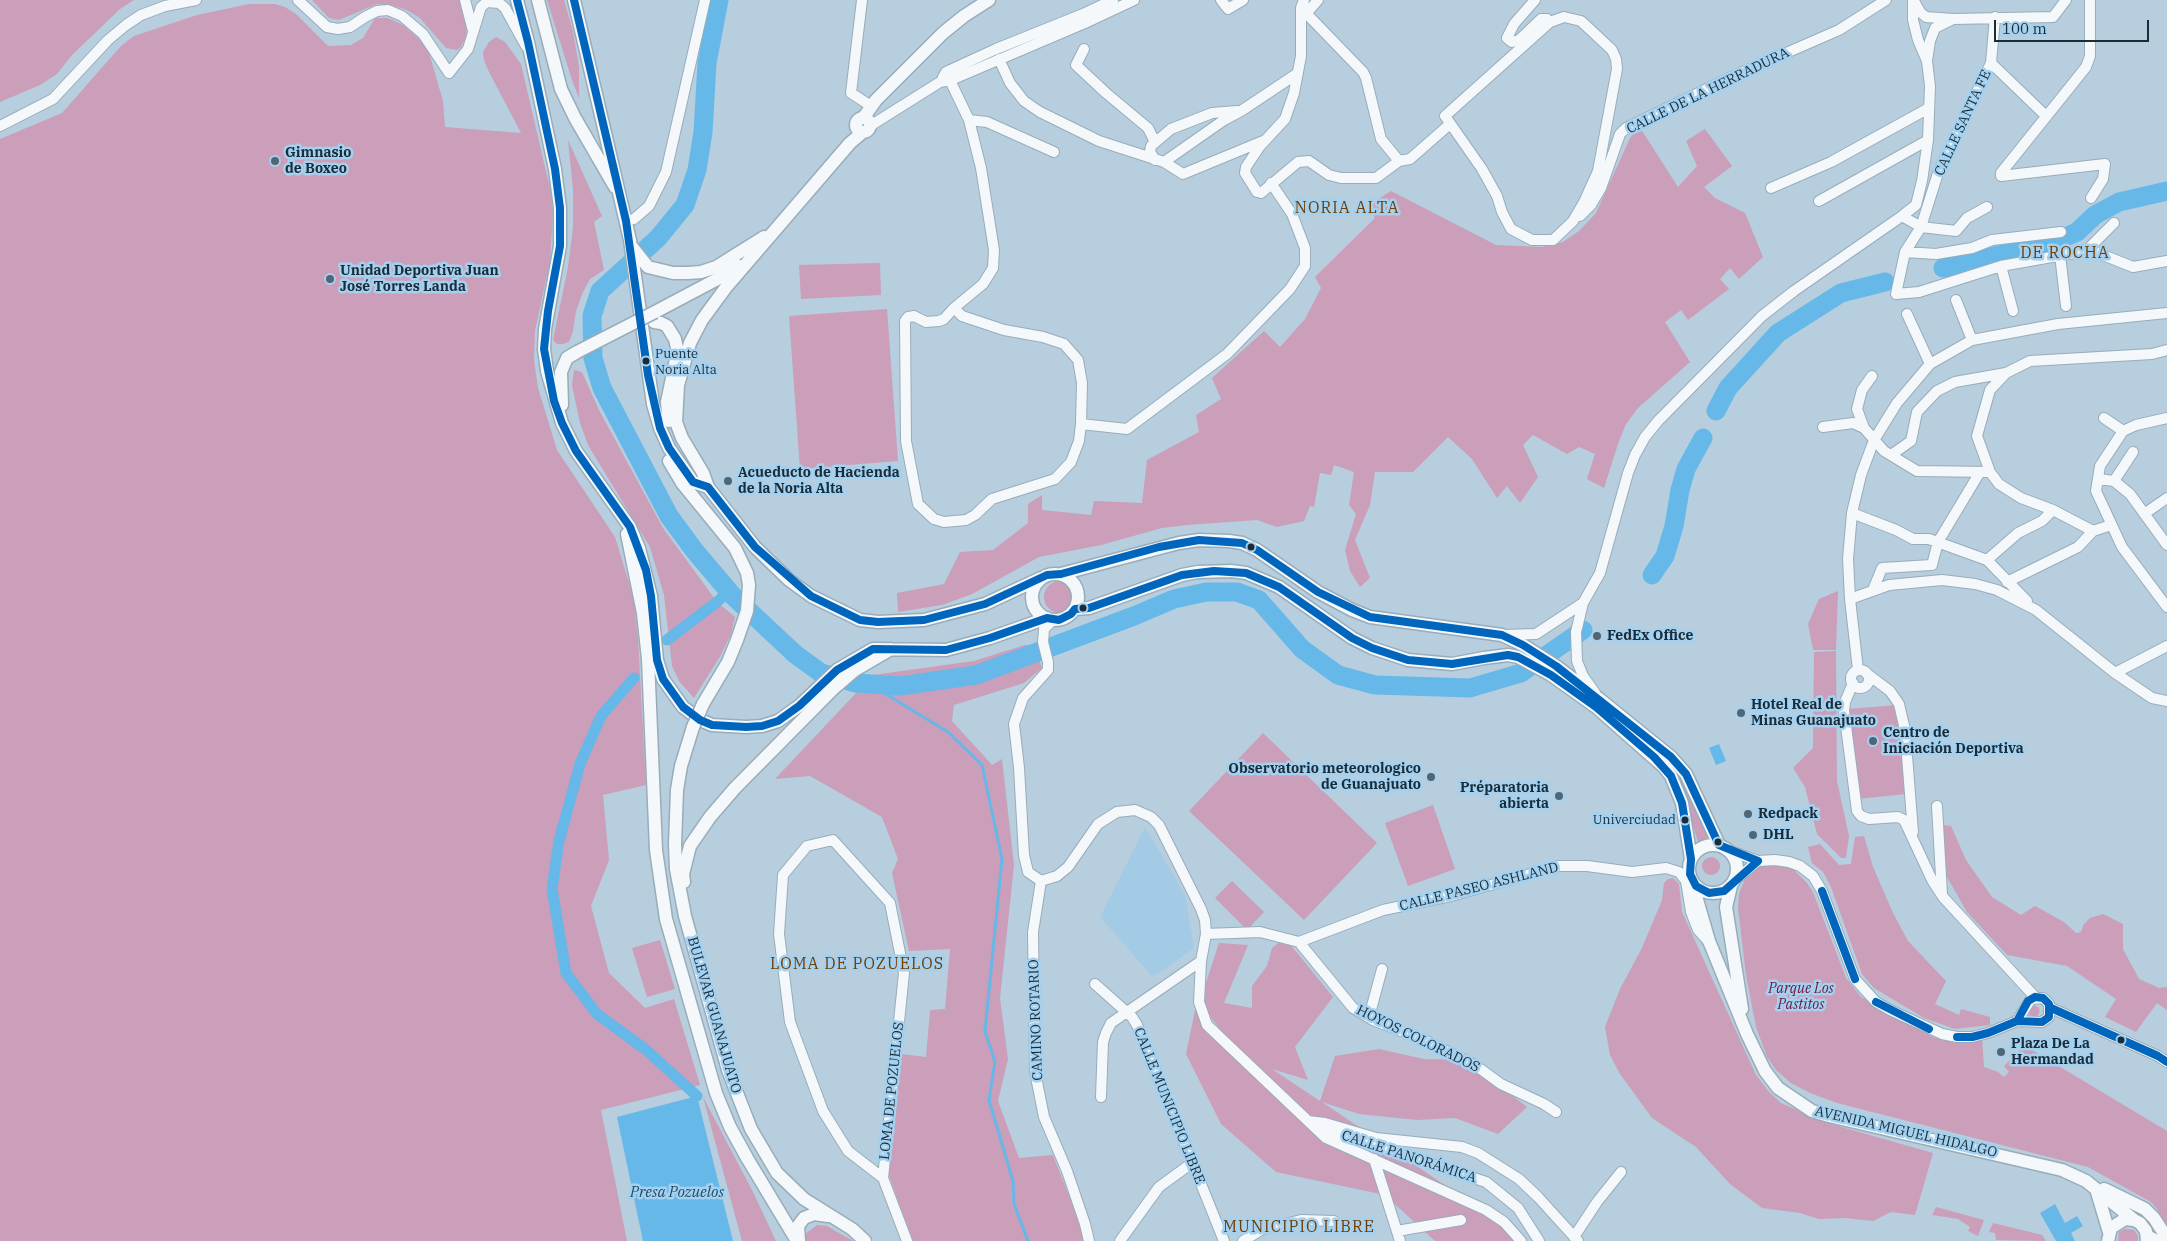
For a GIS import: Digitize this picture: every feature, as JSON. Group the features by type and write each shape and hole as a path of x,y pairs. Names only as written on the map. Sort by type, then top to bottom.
{"main road":[{"path":"517,0 557,178 561,226 558,266 545,329 544,349 554,401 562,424 573,446 630,527 646,570 651,596 657,660 664,679 682,707 700,720 712,724 746,727 778,722 837,670 873,648 946,650 1050,619 1065,618 1075,609 1078,597 1075,585 1066,576 1061,574"},
{"path":"538,0 561,88 575,118 622,198"},
{"path":"574,0 622,198 631,243 653,404 662,447 682,483 734,548 748,579 749,598 745,619 728,662 703,704 693,727 681,766 676,821 676,869 685,916"},
{"path":"989,0 964,16 943,33 871,106 863,125 850,143 713,304 690,343 678,384 676,422 682,438 708,487 755,547 811,596 860,620 902,622 924,620 985,604 1047,575 1061,574 1179,543 1199,540 1242,543 1257,550 1318,592 1352,610 1370,616 1502,635 1521,651 1598,698 1663,750 1686,774 1724,848 1737,864 1726,907 1747,1034"},
{"path":"573,446 561,404 560,383 563,364 567,358 607,336 654,317 729,272 779,226"},
{"path":"631,243 648,267 673,274 701,272 716,267 767,236"},
{"path":"654,317 667,326 675,339 676,360 669,388 668,416 670,426 682,438"},
{"path":"653,404 660,428 670,448 693,482 708,487"},
{"name":"BULEVAR GUANAJUATO","path":"616,508 626,531 643,613 648,659 656,850 666,920 716,1093 730,1127 798,1241"},
{"path":"1075,609 1089,608 1198,572 1231,571 1246,573 1279,587 1352,638 1372,648 1408,660 1448,663 1462,662 1508,656 1521,651"},
{"path":"1041,578 1033,590 1033,604 1036,610 1050,619"},
{"path":"685,916 683,874 690,846 697,834 735,788 833,689 855,670 891,649"},
{"path":"1554,670 1664,766 1671,776 1682,803 1691,859 1689,868 1709,942 1747,1034"},
{"path":"1691,859 1699,849 1705,846 1724,848"},
{"path":"1692,879 1702,890 1709,893 1717,893 1733,883"},
{"name":"BULEVAR GUANAJUATO","path":"685,916 728,1070 751,1129 777,1173 792,1189 804,1200 852,1229 865,1241"},
{"name":"AVENIDA MIGUEL HIDALGO","path":"1747,1034 1765,1071 1778,1088 1812,1111 2048,1165 2091,1185 2143,1227 2147,1238"},
{"path":"2091,1185 2109,1236"},
{"path":"2091,1185 2145,1209 2154,1218 2167,1238"},
{"path":"798,1241 798,1226 804,1218 814,1214 831,1216"},
{"path":"2109,1236 2120,1221 2134,1220"}],"street":[{"path":"0,126 53,99 108,40 126,24 141,15 165,6 196,0"},
{"path":"298,0 327,27 338,29 350,27 377,11 388,10 402,16 423,34 449,73 468,49 481,7 487,2 499,3 505,8 531,56"},
{"path":"465,0 473,31"},
{"path":"626,221 634,219 649,206 666,172 705,0"},
{"path":"862,0 851,93 871,106"},
{"path":"863,125 948,76 1113,0"},
{"path":"948,76 999,59 1134,0"},
{"path":"1221,0 1228,9 1243,0"},
{"path":"1303,10 1318,0"},
{"path":"1535,0 1514,24 1507,38 1512,42 1519,40 1541,19 1547,19 1550,22"},
{"name":"CALLE DE LA HERRADURA","path":"1450,124 1482,169 1497,196 1502,212 1511,229 1532,240 1553,240 1592,205 1601,188 1620,134 1626,128 1740,72 1839,30 1886,0"},
{"path":"1914,0 1920,12 1926,17 1953,19 2052,17 2066,0"},
{"path":"1914,0 1913,20 1918,40 1927,61"},
{"path":"2090,0 2090,56 2086,67 2001,173 2001,176 2105,164 2103,179 2091,198"},
{"path":"1303,10 1301,56 1298,74 1285,119 1266,140 1246,167 1245,173 1257,192 1261,193 1298,162 1309,161 1328,175 1341,178 1376,178 1399,161 1410,159 1450,124 1445,116 1550,22 1564,17 1581,21 1612,50 1616,59 1617,70 1598,172 1573,221"},
{"path":"1303,10 1363,72 1381,139 1399,161"},
{"name":"CALLE SANTA FE","path":"1905,252 1921,227 1939,170 1991,63 1995,17"},
{"path":"1598,698 1583,676 1577,661 1575,646 1579,618 1583,603 1600,573 1628,473 1635,455 1649,431 1762,316 1794,291 1916,205 1922,181 1928,140 1930,86 1927,61 1930,41 1936,28 1953,19"},
{"path":"1084,49 1076,65 1148,128 1155,142"},
{"path":"999,59 1010,83 1024,101 1040,112 1098,141 1160,161 1183,174 1266,140"},
{"path":"1991,63 2046,116"},
{"path":"1160,161 1298,74"},
{"path":"948,76 968,120 982,168 994,250 993,268 983,284 954,308 939,321 926,322 914,316 908,317 905,320 906,441 918,504 934,519 944,522 966,520 975,515 992,499 1055,479 1071,462 1079,442 1081,424 1082,383 1078,360 1064,344 1043,336 1004,330 962,316 954,308"},
{"path":"1771,188 1832,162 1929,108"},
{"path":"1160,161 1150,152 1155,142 1171,129 1212,113 1241,111"},
{"path":"968,120 987,122 1054,152"},
{"path":"1819,201 1928,140"},
{"path":"1081,424 1127,428 1227,354 1290,289 1305,266 1305,248 1292,214 1271,183"},
{"path":"1902,216 1921,227 1956,231 1968,218 1987,207"},
{"path":"2061,232 1992,240 1972,248 1936,254 1905,252 1896,294 1919,292 2001,266 2088,249 2114,223"},
{"path":"2088,249 2133,267 2167,261"},
{"path":"2060,255 2066,306"},
{"path":"2001,266 2013,311"},
{"path":"1956,300 1972,340"},
{"path":"1853,683 1860,687 1865,685 1868,678 1862,671 1850,599 1848,559 1852,513 1861,475 1874,440 1897,403 1930,364 1972,340 2058,324 2167,313"},
{"path":"1907,314 1930,364"},
{"path":"1891,455 1911,441 1917,412 1937,391 1955,382 2006,373 2030,361 2152,354 2167,350"},
{"path":"2006,373 1990,390 1977,436 1985,472 1999,484 2021,498 2052,510 2094,531"},
{"path":"1872,376 1862,390 1858,409 1864,428 1891,455 1917,471 1985,472"},
{"path":"2104,418 2123,431"},
{"path":"2167,418 2136,425 2123,431 2100,466 2096,491 2122,547 2167,607"},
{"path":"1823,427 1853,423 1864,428"},
{"path":"2114,481 2133,452"},
{"path":"1873,590 1882,568 1932,565 1938,542 1985,472"},
{"path":"2098,479 2114,481 2130,494 2166,542"},
{"path":"2144,514 2167,498"},
{"path":"1987,560 2018,533 2042,521 2052,510"},
{"path":"1852,513 1896,530 1913,539 1929,539 1987,560 2036,610 2115,673 2152,698 2167,701"},
{"path":"2007,582 2078,547 2094,531 2111,525"},
{"path":"1850,599 1889,584 1918,584 1942,580 1975,584 1997,590 2036,610"},
{"path":"1502,635 1536,634 1583,603"},
{"path":"1041,881 1028,872 1025,864 1014,724 1023,698 1048,670 1043,642 1044,629 1050,619"},
{"path":"2115,673 2167,646"},
{"path":"1862,671 1852,675 1853,683 1845,702 1844,711 1857,811 1861,816 1870,819 1901,818 1906,822 1921,858 1943,898 2035,997 2043,998 2051,1008 2158,1056 2167,1062"},
{"path":"1862,671 1890,691 1899,704 1905,730 1913,838"},
{"path":"1937,806 1943,898"},
{"name":"CALLE PANORÁMICA","path":"1041,881 1057,876 1068,867 1098,824 1107,817 1117,812 1134,810 1151,817 1159,825 1201,909 1206,934 1199,1002 1207,1025 1326,1138 1486,1210 1504,1222 1521,1241"},
{"name":"LOMA DE POZUELOS","path":"832,840 890,903 904,973 883,1178 848,1151 823,1111 790,1022 779,934 783,875 807,846 832,840"},
{"path":"1724,848 1758,861 1775,860 1789,862 1800,866 1813,876 1822,891 1855,979 1876,1002 1890,1010 1929,1029 1957,1037 1972,1037 1988,1034 2017,1021 2038,1023 2046,1020 2051,1008"},
{"path":"1733,883 1758,861"},
{"name":"CALLE PASEO ASHLAND","path":"1299,942 1383,910 1451,896 1558,866 1587,866 1632,872 1666,868 1679,872 1686,881 1691,912 1698,930 1709,942"},
{"name":"CAMINO ROTARIO","path":"1041,881 1033,932 1035,1072 1044,1117 1067,1171 1089,1241"},
{"path":"1206,934 1260,932 1299,942"},
{"name":"HOYOS COLORADOS","path":"1299,942 1353,1008 1475,1065 1501,1084 1556,1112"},
{"path":"1101,1098 1102,1055 1106,1033 1111,1023 1124,1012 1202,961"},
{"path":"1369,1017 1382,969"},
{"name":"CALLE MUNICIPIO LIBRE","path":"1095,984 1132,1018 1137,1025 1221,1239"},
{"path":"2017,1021 2026,1005 2035,997"},
{"path":"1311,1124 1325,1123 1376,1138 1462,1147 1478,1153 1519,1179 1576,1239 1597,1202 1621,1172"},
{"name":"CALLE PANORÁMICA","path":"1311,1124 1486,1182 1518,1208 1539,1241"},
{"path":"1374,1159 1398,1236 1462,1220"},
{"path":"1120,1241 1159,1186 1192,1163"},
{"path":"883,1178 904,1238"},
{"path":"1243,1241 1261,1230 1301,1220 1334,1221"},
{"path":"2147,1238 2159,1241"}],"shaded area":[{"path":"1145,827 1185,895 1194,948 1153,977 1100,917"}],"green space":[{"path":"0,0 134,0 120,9 72,55 57,74 40,85 0,102"},
{"path":"312,0 460,0 467,25 466,37 461,47 457,50 446,48 420,18 407,10 391,5 377,4 339,20 329,18"},
{"path":"547,0 564,0 573,31 579,67 579,98 572,80"},
{"path":"249,4 275,4 285,7 296,14 328,46 351,45 363,38 375,18 388,18 403,25 427,46 443,101 445,127 521,133 489,72 483,52 489,42 496,37 505,42 521,64 551,193 553,214 550,261 535,331 534,360 538,388 557,450 615,537 633,596 638,638 646,785 603,795 609,860 591,906 609,973 645,1008 674,999 700,1085 601,1110 627,1241 0,1241 0,139 62,113 121,46 134,36 197,15"},
{"path":"1639,126 1678,187 1697,166 1686,141 1705,129 1732,166 1704,187 1715,198 1745,213 1763,257 1739,279 1730,268 1720,279 1729,289 1688,320 1681,310 1665,322 1690,362 1638,408 1626,424 1604,488 1587,479 1595,454 1579,447 1567,454 1533,435 1523,445 1538,477 1520,503 1507,486 1497,498 1472,459 1448,437 1413,472 1375,472 1370,505 1355,540 1370,578 1360,587 1350,571 1345,550 1356,514 1349,505 1354,472 1334,465 1331,475 1320,473 1314,507 1310,506 1304,521 1277,527 1257,520 1162,528 1101,545 1039,557 972,594 942,605 898,612 897,593 944,584 960,552 993,550 1028,523 1028,504 1042,495 1042,510 1091,515 1094,501 1142,503 1147,460 1199,432 1196,415 1221,399 1212,378 1264,331 1280,347 1305,319 1321,288 1315,277 1375,218 1368,206 1391,191 1496,245 1542,247 1563,242 1579,231 1596,213 1630,138"},
{"path":"568,140 602,216 594,222 604,270 590,279 582,294 569,342 557,344 553,340 568,267 573,228 573,189"},
{"path":"880,263 881,295 801,299 799,265"},
{"path":"887,309 898,461 800,469 789,316"},
{"path":"574,370 582,372 599,410 663,528 717,602 735,617 731,634 721,655 694,698 679,681 672,666 664,595 650,547 588,445 580,423 572,385"},
{"path":"1060,581 1071,586 1076,597 1071,608 1060,613 1049,608 1044,597 1049,586"},
{"path":"1838,591 1836,650 1813,650 1808,624 1819,599"},
{"path":"1025,645 1035,647 1042,668 1024,683 954,705 952,721 992,765 1002,759 1014,865 1000,998 1008,1059 998,1101 1019,1158 1053,1155 1080,1224 1083,1241 912,1241 889,1175 901,1054 926,1057 930,1010 945,1009 950,949 909,951 892,873 898,859 882,817 810,776 775,779 873,675 974,661"},
{"path":"1836,651 1837,781 1849,836 1846,858 1841,858 1817,834 1805,787 1793,768 1813,748 1814,652"},
{"path":"1898,705 1906,794 1857,799 1848,709"},
{"path":"1263,733 1377,843 1304,920 1189,811"},
{"path":"1684,788 1696,807 1710,841 1699,845 1682,790"},
{"path":"1433,805 1455,869 1408,886 1385,823"},
{"path":"1942,825 1951,826 1966,860 1992,897 2021,915 2035,906 2064,922 2076,933 2081,932 2084,924 2090,918 2103,914 2123,924 2123,949 2139,979 2159,988 2167,987 2167,1010 2157,1003 2136,1032 2105,1017 2116,999 2067,966 2007,955 1967,912 1947,877"},
{"path":"1864,836 1873,867 1893,913 1908,941 1946,981 1935,1004 1959,1015 1961,1009 1990,1017 1990,1025 1955,1029 1924,1018 1874,988 1862,974 1831,887 1823,872 1812,863 1808,847 1820,844 1839,865 1851,864 1855,837"},
{"path":"1711,857 1719,862 1720,866 1715,874 1711,875 1703,870 1702,866 1707,858"},
{"name":"Parque Los Pastitos","path":"1773,863 1791,867 1813,892 1846,978 1861,997 1935,1038 1957,1040 1982,1037 1984,1067 1998,1072 2004,1077 2009,1072 2004,1066 2020,1050 2032,1050 2167,1131 2167,1228 2151,1202 2088,1167 1837,1103 1810,1093 1791,1083 1776,1070 1767,1057 1756,1027 1746,975 1738,908 1739,894 1745,879 1761,865"},
{"name":"Parque Los Pastitos","path":"1673,878 1679,884 1682,912 1756,1075 1769,1092 1781,1103 1824,1122 1933,1153 1915,1215 1891,1212 1873,1221 1845,1218 1819,1219 1800,1213 1762,1208 1730,1184 1696,1147 1652,1118 1620,1074 1610,1055 1605,1027 1620,989 1642,948 1662,900 1664,883 1668,879"},
{"path":"1232,881 1264,912 1247,930 1215,898"},
{"path":"1285,938 1333,997 1295,1047 1308,1080 1272,1069 1320,1101 1335,1056 1379,1049 1424,1059 1466,1060 1527,1107 1498,1134 1455,1118 1417,1120 1359,1114 1322,1102 1511,1230 1519,1241 1435,1241 1385,1195 1276,1172 1221,1124 1186,1054 1200,986 1202,995 1219,943 1248,945 1224,1003 1252,1008 1252,986 1267,966 1272,948","holes":["1205,1010 1225,1036 1207,1025"]},
{"path":"660,940 675,989 647,997 632,948"},
{"path":"2034,1005 2040,1011 2034,1017 2028,1011"},
{"path":"703,1097 752,1190 776,1241 742,1241"},
{"path":"1936,1207 1984,1220 1978,1236 1968,1231 1970,1227 1958,1219 1932,1215"},
{"path":"1993,1223 2042,1235 2046,1241 1996,1240 1995,1233 1989,1232"},
{"path":"817,1225 827,1226 853,1241 805,1241 805,1234"},
{"path":"2125,1229 2134,1230 2138,1236 2138,1241 2118,1241 2119,1232"}],"water":[{"path":"1719,744 1726,761 1716,765 1709,748"},
{"name":"Presa Pozuelos","path":"697,1096 733,1241 643,1241 617,1117"},
{"path":"2055,1204 2065,1223 2077,1216 2083,1226 2071,1233 2075,1241 2056,1241 2040,1213"}],"waterway":[{"path":"719,0 707,63 703,132 697,170 685,205 658,238 600,291 592,316 593,358 602,388 669,516 694,550 732,595 795,654 821,673 856,683 900,686 976,675 1134,616 1174,599 1206,592 1237,592 1259,600 1302,649 1338,675 1375,685 1470,688 1521,673 1583,630"},
{"path":"1943,268 2054,242 2077,232 2095,215 2119,202 2167,191"},
{"path":"1716,411 1728,388 1778,333 1841,293 1885,282"},
{"path":"1652,575 1665,556 1674,526 1680,490 1686,469 1703,438"},
{"path":"667,640 729,591"},
{"path":"634,678 601,716 580,764 559,841 552,889 566,973 597,1014 645,1049 697,1096"},
{"path":"871,685 948,732 982,765 1002,859 985,1031 995,1062 989,1100 1013,1181 1014,1204 1028,1241"}],"transit line":[{"path":"517,0 528,42 555,169 560,208 560,246 548,311 544,349 554,401 562,423 576,451 630,527 646,570 651,596 657,660 663,679 683,707 700,720 712,725 746,727 762,726 778,721 799,706 837,670 873,649 946,650 990,638 1047,618 1059,620 1071,614 1075,609 1089,608 1182,575 1214,571 1246,573 1279,587 1352,638 1372,648 1408,660 1452,664 1508,655 1518,657 1551,675 1596,707 1654,757 1671,776 1682,803 1691,859 1690,874 1696,886 1709,893 1724,891 1758,861"},
{"path":"574,0 626,221 648,375 660,428 669,448 693,482 708,487 755,547 811,596 860,620 878,622 924,620 985,604 1047,575 1061,574 1159,547 1199,540 1242,543 1257,550 1318,592 1370,617 1502,635 1523,645 1556,666 1671,757 1686,774 1719,845 1758,861"},
{"path":"1822,891 1855,979"},
{"path":"1822,891 1855,979"},
{"path":"2035,997 2043,998 2049,1004 2049,1017 2042,1022 2017,1021 2028,1001 2035,997"},
{"path":"1876,1002 1929,1029"},
{"path":"2051,1008 2158,1056 2167,1062"},
{"path":"1957,1037 1972,1037 1988,1033 2017,1021"}],"place":[{"name":"Gimnasio de Boxeo","path":"275,161"},
{"name":"Unidad Deportiva Juan José Torres Landa","path":"330,279"},
{"name":"Puente Noria Alta","path":"646,361"},
{"name":"Acueducto de Hacienda de la Noria Alta","path":"728,481"},
{"name":"FedEx Office","path":"1597,636"},
{"name":"Hotel Real de Minas Guanajuato","path":"1741,713"},
{"name":"Centro de Iniciación Deportiva","path":"1873,741"},
{"name":"Observatorio meteorologico de Guanajuato","path":"1431,777"},
{"name":"Préparatoria abierta","path":"1559,796"},
{"name":"Redpack","path":"1748,814"},
{"name":"Univerciudad","path":"1685,820"},
{"name":"DHL","path":"1753,835"},
{"name":"Plaza De La Hermandad","path":"2001,1052"}],"district":[{"name":"NORIA ALTA","path":"1347,208"},
{"name":"DE ROCHA","path":"2065,253"},
{"name":"LOMA DE POZUELOS","path":"857,964"},
{"name":"MUNICIPIO LIBRE","path":"1299,1227"}]}
